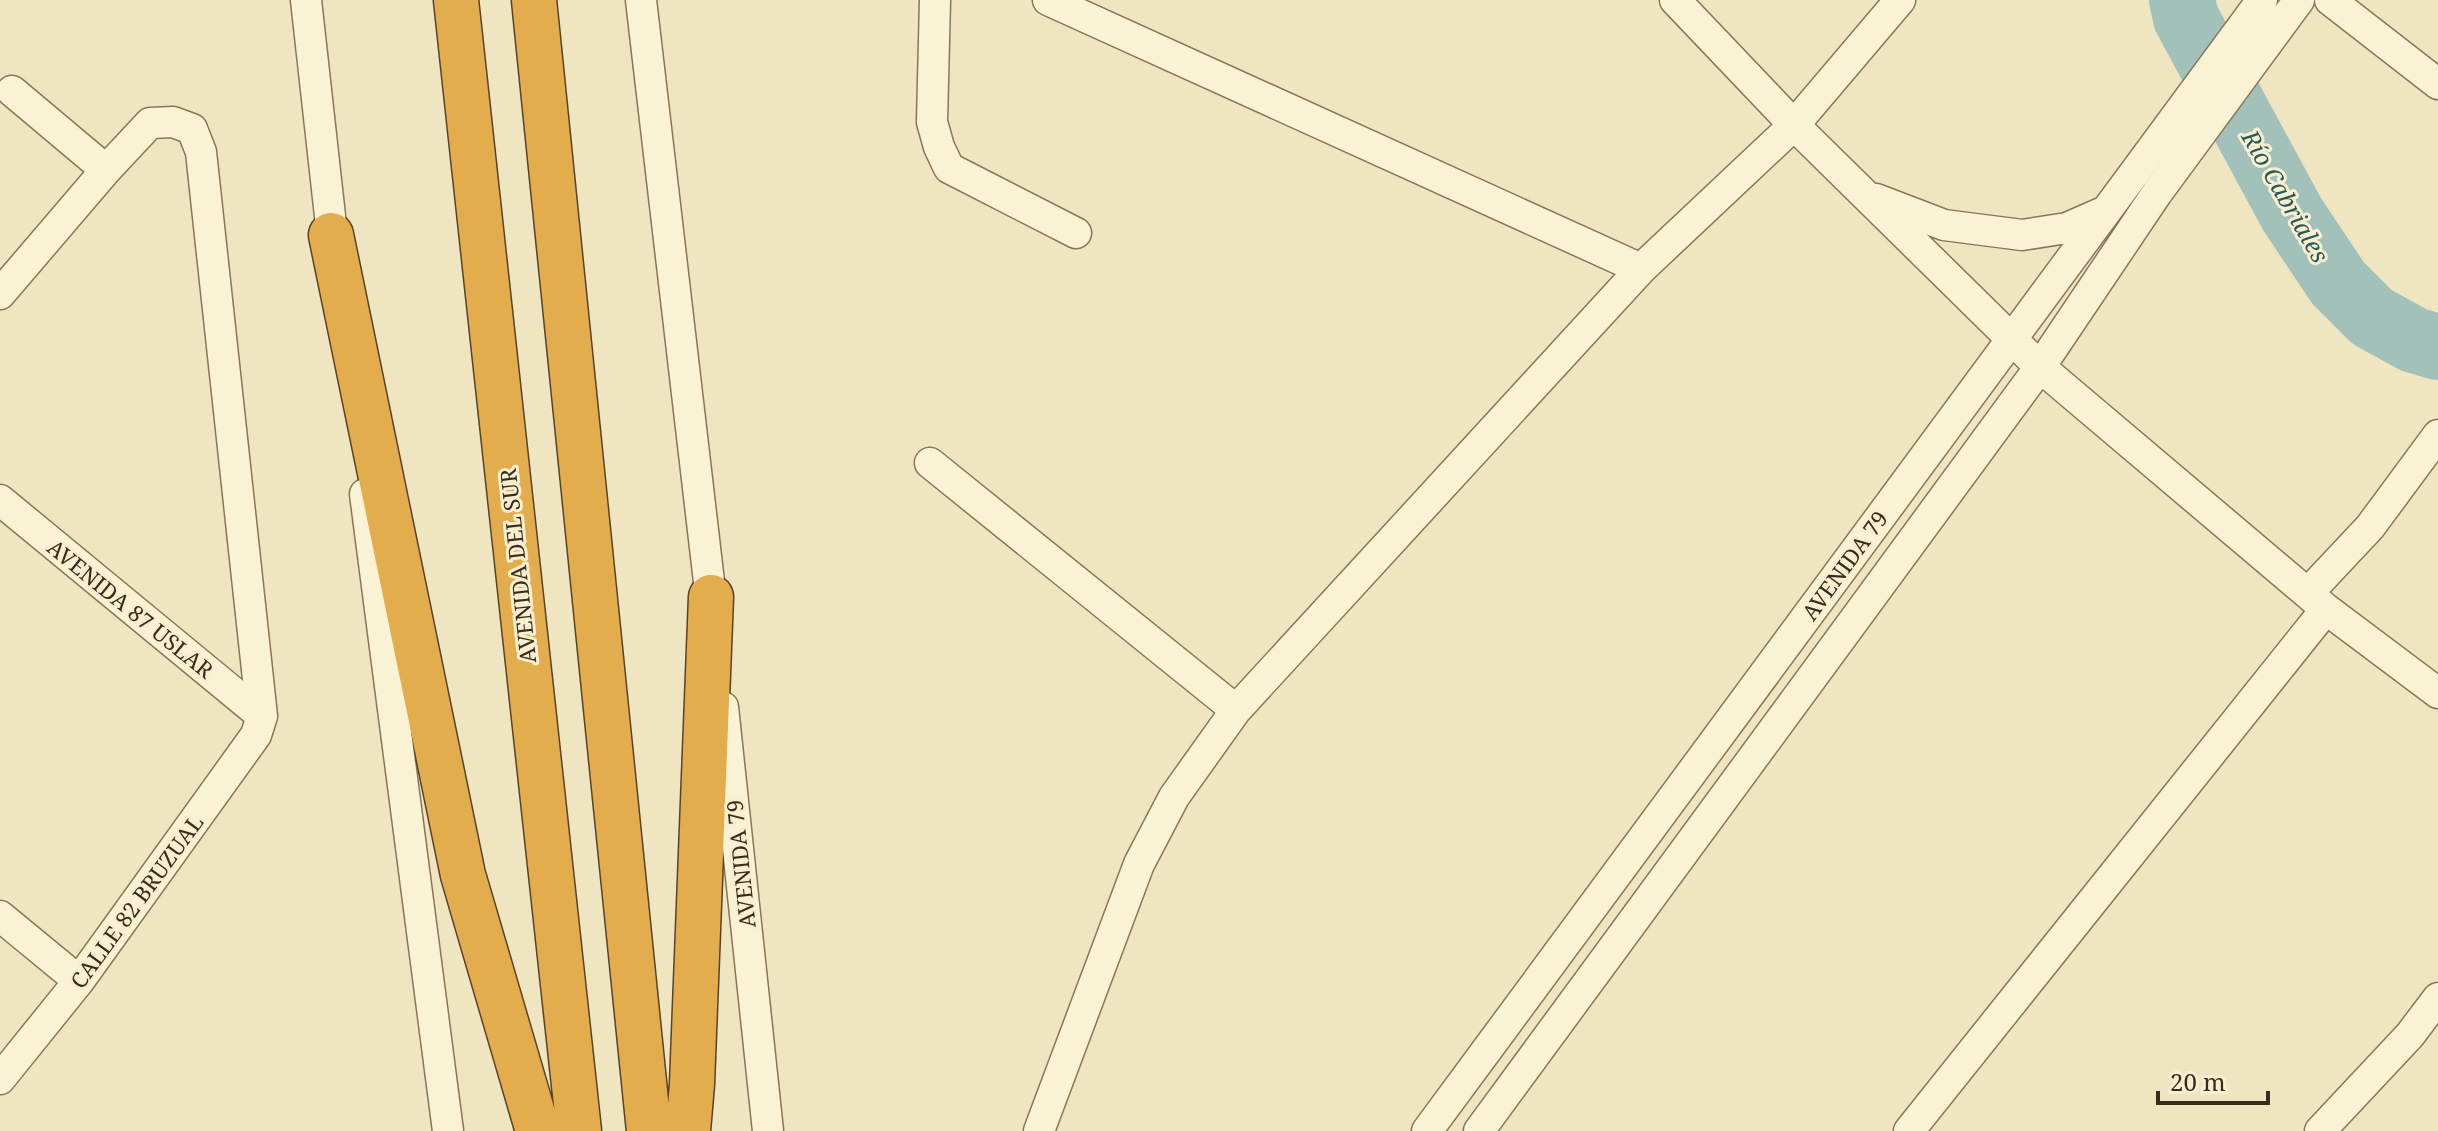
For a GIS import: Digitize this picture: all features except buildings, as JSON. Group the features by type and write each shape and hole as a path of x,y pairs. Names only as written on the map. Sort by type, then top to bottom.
{"highway":[{"name":"AVENIDA DEL SUR","path":"456,0 579,1131"},
{"path":"534,0 649,1131"},
{"path":"331,235 463,875 538,1131"},
{"path":"688,1131 711,597"}],"street":[{"path":"306,0 331,235 448,1131"},
{"name":"AVENIDA 79","path":"641,0 711,597 768,1131"},
{"path":"935,0 932,122 949,168 1076,233"},
{"path":"1048,0 1641,269"},
{"path":"1675,0 1794,125 2040,367 2317,601 2438,693"},
{"path":"1039,1131 1139,864 1174,797 1236,710 1641,269 1794,125 1900,0"},
{"name":"AVENIDA 79","path":"1479,1131 2040,367 2146,183 2262,0"},
{"name":"AVENIDA 79","path":"1427,1131 2108,211 2146,183 2299,0"},
{"path":"2330,0 2438,84"},
{"path":"12,91 106,170"},
{"path":"0,294 150,123 173,122 192,129 201,152 262,716"},
{"path":"1865,195 1944,225 2022,235 2067,228 2108,211"},
{"path":"1909,1131 2317,601 2438,435"},
{"path":"930,463 1236,710"},
{"name":"AVENIDA 87 USLAR","path":"0,500 262,716"},
{"name":"CALLE 82 BRUZUAL","path":"0,1079 79,981 256,735 262,716"},
{"path":"0,916 79,981"},
{"path":"2320,1131 2410,1035 2438,998"}],"waterway":[{"name":"Río Cabriales","path":"2182,0 2186,18 2292,214 2338,283 2372,317 2414,340 2438,347"}]}
